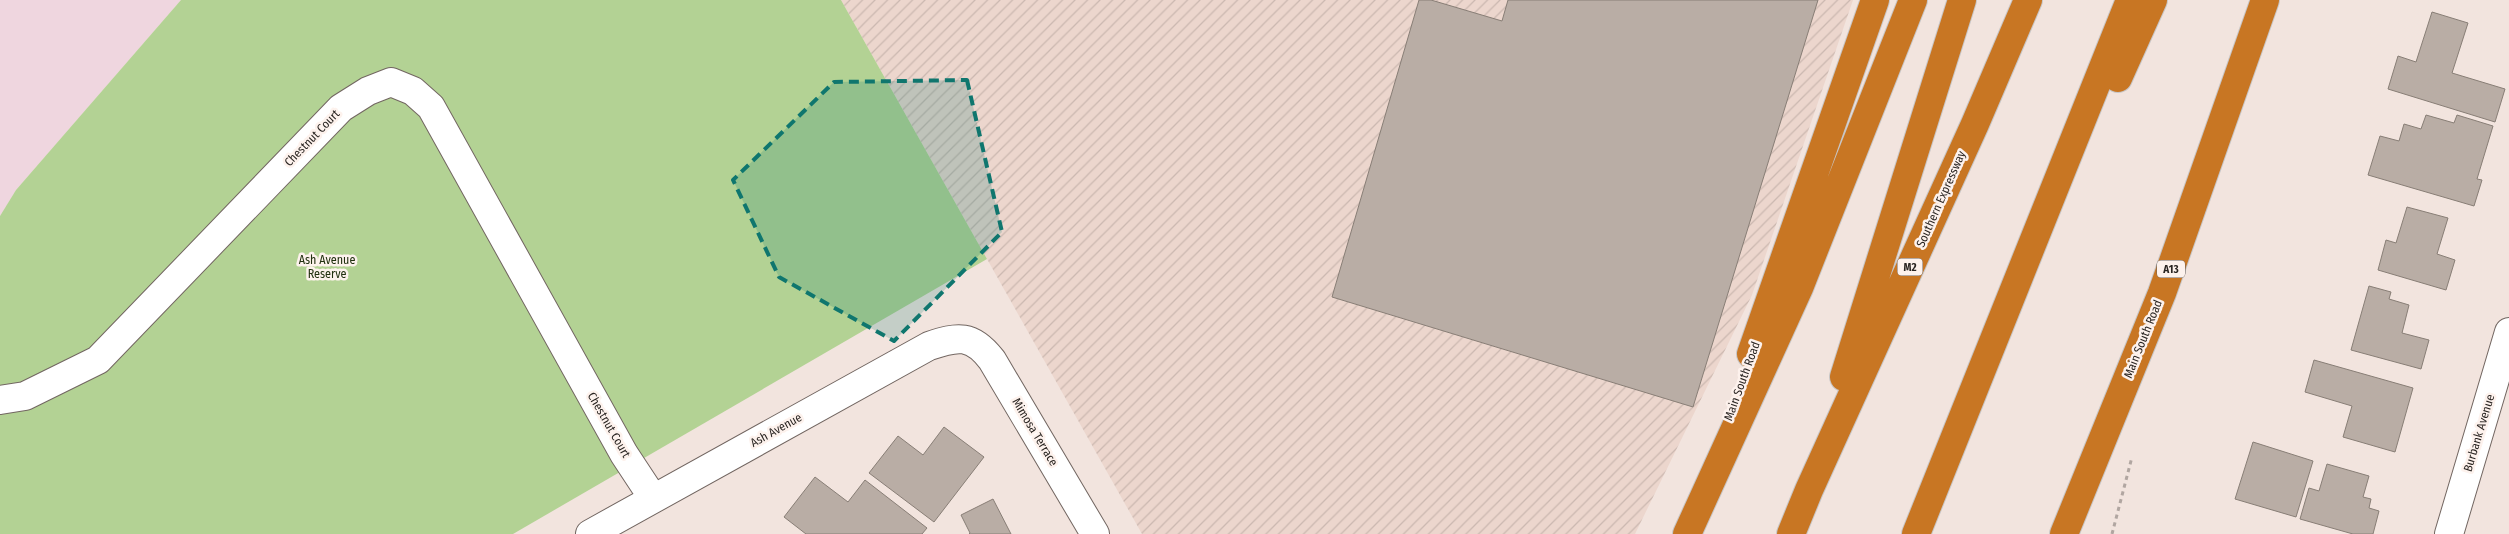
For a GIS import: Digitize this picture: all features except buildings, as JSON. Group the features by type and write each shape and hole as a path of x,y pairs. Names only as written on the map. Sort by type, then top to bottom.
{"highway":[{"name":"Main South Road","path":"1687,534 1875,0"},
{"path":"1687,534 1799,288 1913,0"},
{"path":"1809,490 1962,0"},
{"name":"Southern Expressway","path":"1792,534 1809,490 1976,124 2028,0"},
{"path":"1916,534 2130,0"},
{"path":"1930,497 2153,0"},
{"name":"Main South Road","path":"2064,534 2162,293 2265,0"}],"street":[{"name":"Chestnut Court","path":"0,400 25,396 98,360 341,108 368,91 391,82 412,91 431,107 624,454 653,498"},
{"name":"Burbank Avenue","path":"2449,534 2509,332"},
{"name":"Ash Avenue","path":"590,534 929,346 951,338 966,338"},
{"name":"Mimosa Terrace","path":"966,338 983,348 992,360 1095,534"}],"highlighted area":[{"path":"967,80 1002,232 894,341 779,277 733,180 834,82"}],"shaded area":[{"path":"0,0 181,0 16,190 0,216"},
{"path":"841,0 1853,0 1752,295 1635,534 1142,534"}],"green space":[{"name":"Ash Avenue Reserve","path":"181,0 841,0 987,259 513,534 0,534 0,216 16,190"}]}
